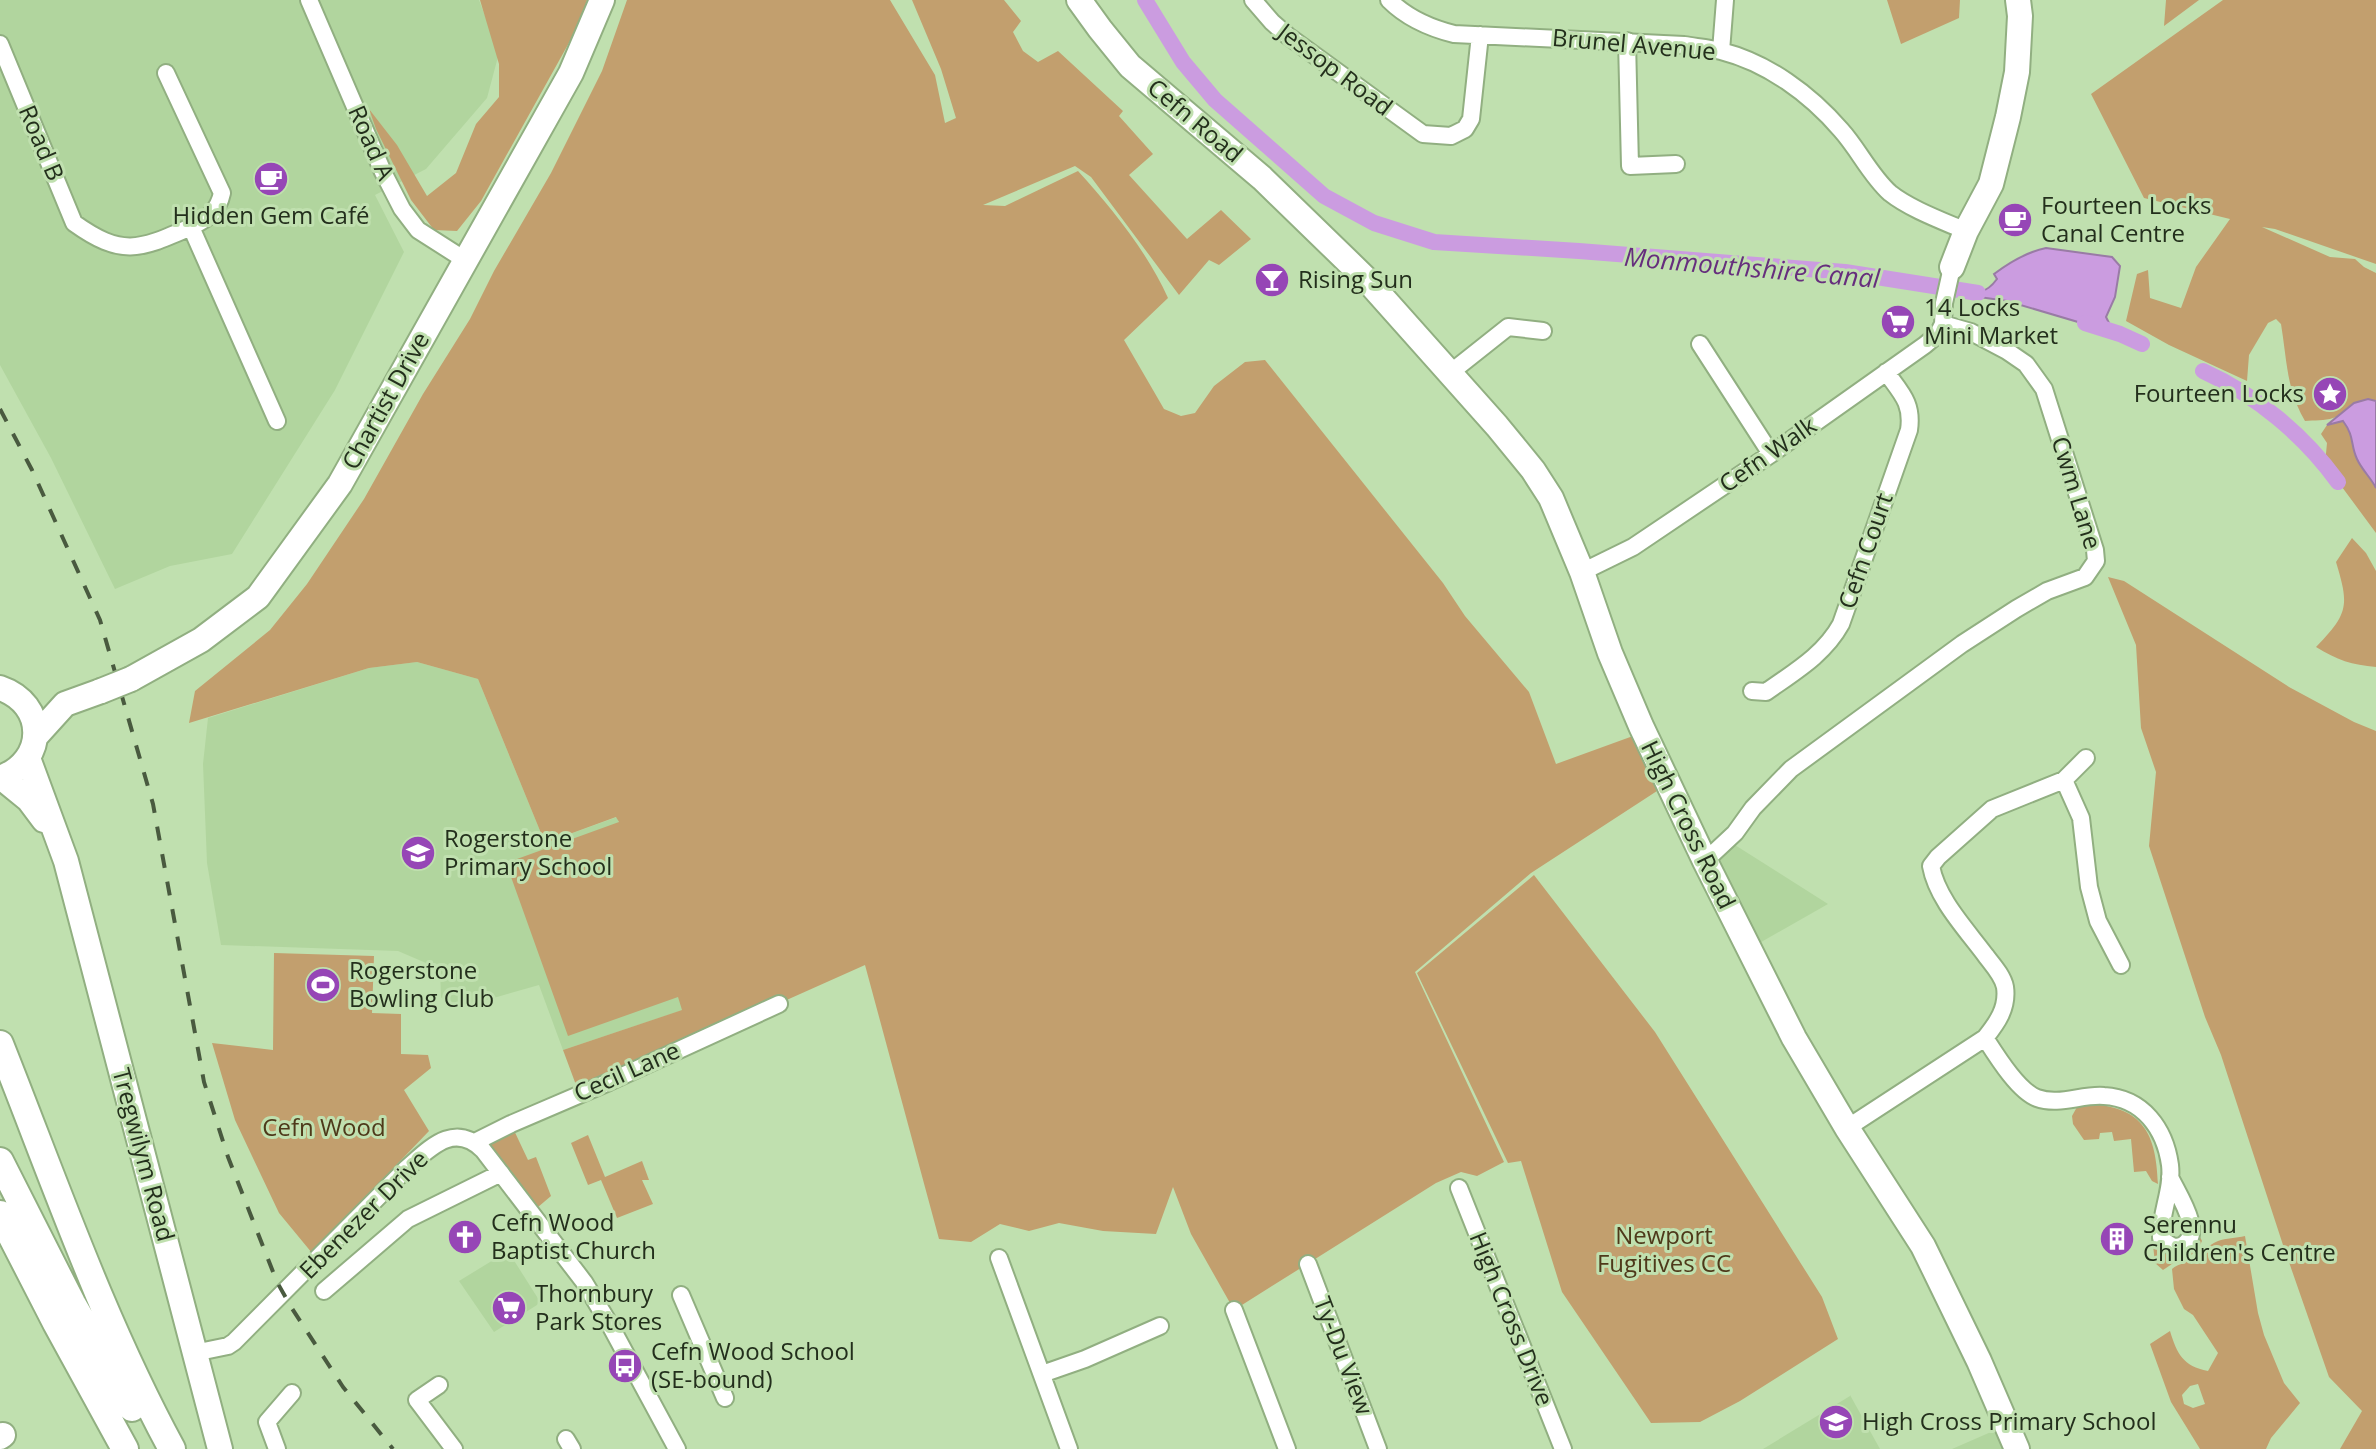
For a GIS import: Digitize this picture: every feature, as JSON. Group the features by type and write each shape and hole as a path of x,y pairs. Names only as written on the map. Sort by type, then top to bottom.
{"main road":[{"name":"Chartist Drive","path":"10,693 65,704 101,691 131,679 201,640 258,597 340,484 571,73 602,0"},
{"name":"Cefn Road","path":"1079,0 1130,66 1262,178 1321,233"},
{"path":"1952,267 1966,231 1991,184 2008,117 2017,72 2018,0"},
{"name":"High Cross Road","path":"1321,233 1450,373 1533,470 1551,498 1582,572 1610,653 1705,861 1794,1038 1933,1265 2017,1449"},
{"name":"Chartist Drive","path":"10,693 33,716 32,747"},
{"name":"Chartist Drive","path":"1,778 18,769 65,704"},
{"name":"Tregwilym Road","path":"32,747 66,861 220,1449"},
{"name":"Tregwilym Road","path":"1,778 29,800 46,823 66,861"},
{"path":"0,1044 133,1373 172,1449"},
{"path":"0,1161 72,1303 156,1449"},
{"path":"0,1214 124,1449"},
{"path":"0,1240 124,1449"}],"street":[{"name":"Road A","path":"309,0 402,209 418,230 465,260"},
{"name":"Brunel Avenue","path":"1389,0 1418,21 1454,34 1684,45 1721,51 1758,64 1808,95 1842,131 1865,165 1891,194 1966,231"},
{"path":"1721,51 1725,0"},
{"name":"Jessop Road","path":"1258,2 1272,22 1288,36 1423,134 1451,136 1465,129 1471,119 1480,35"},
{"path":"1627,41 1630,166 1676,164"},
{"name":"Road B","path":"0,44 74,223 92,236 117,245 139,247 191,227"},
{"path":"166,73 222,193 219,205 208,218 191,227 277,421"},
{"path":"1943,324 1952,267"},
{"name":"Cefn Walk","path":"1582,572 1633,547 1771,454 1938,334 1943,324"},
{"name":"Cwm Lane","path":"1705,861 1735,833 1775,783 1817,749 2016,609 2047,591 2085,577 2096,561 2044,389 2026,364 2007,351 1971,332 1943,324"},
{"path":"1450,373 1508,327 1543,331"},
{"path":"1700,344 1771,454"},
{"name":"Cefn Court","path":"1752,691 1766,692 1808,662 1831,643 1841,624 1909,430 1911,414 1908,404 1886,372"},
{"path":"1847,1128 1985,1038 1998,1022 2004,1005 2005,986 1941,893 1931,866 1992,809 2064,780 2086,758"},
{"path":"2064,780 2081,818 2089,887 2098,921 2121,965"},
{"name":"Cecil Lane","path":"475,1142 779,1004"},
{"path":"1985,1038 2020,1084 2035,1097 2050,1100 2105,1096 2135,1104 2149,1116 2163,1136 2171,1168 2170,1177"},
{"name":"Ebenezer Drive","path":"194,1353 228,1346 241,1336 407,1168 435,1144 448,1138 475,1142"},
{"path":"475,1142 584,1282 677,1449"},
{"path":"324,1291 408,1219 501,1173"},
{"name":"High Cross Drive","path":"1459,1188 1563,1449"},
{"path":"999,1258 1069,1449"},
{"name":"Ty-Du View","path":"1308,1264 1378,1449"},
{"path":"681,1295 725,1398"},
{"path":"1234,1310 1287,1449"},
{"path":"1042,1374 1160,1326"},
{"path":"439,1385 417,1400 454,1449"},
{"path":"277,1449 267,1422 292,1393"}],"shaded area":[{"path":"0,0 479,0 499,53 487,98 426,169 375,195 404,252 335,390 232,554 170,566 115,589 51,458 0,365"},
{"path":"2046,248 2112,257 2120,266 2105,330 2007,301 1958,294 1959,288 1976,292 1989,288 1997,279 1994,274 2025,255"},
{"path":"2368,399 2376,401 2376,488 2357,459 2343,421 2327,425 2354,403"},
{"name":"Rogerstone Primary School","path":"417,662 478,679 545,843 617,817 683,1010 563,1050 539,985 455,1009 441,997 440,969 398,951 221,945 207,863 203,764 208,718 369,668"},
{"path":"1727,840 1828,904 1749,949 1705,861"},
{"path":"508,1251 539,1300 537,1305 494,1332 459,1281"},
{"name":"High Cross Primary School","path":"1850,1396 1880,1449 1763,1449"},
{"name":"High Cross Primary School","path":"2007,1425 2017,1449 1952,1449"}],"green space":[{"path":"480,0 587,0 580,23 481,201 457,231 434,230 411,200 369,109 397,145 427,196 456,173 476,124 499,97 499,64"},
{"path":"627,0 890,0 935,75 945,123 956,118 941,69 912,0 1004,0 1021,21 1013,32 1023,51 1038,62 1058,51 1123,111 1119,116 1153,154 1129,175 1187,239 1221,210 1251,239 1219,265 1209,260 1179,295 1091,177 1075,166 983,205 1005,206 1078,171 1128,231 1168,298 1124,340 1164,409 1181,416 1195,413 1214,386 1245,362 1265,360 1443,583 1465,616 1529,692 1556,764 1633,736 1657,791 1531,873 1415,972 1504,1162 1477,1176 1461,1172 1436,1183 1234,1310 1191,1234 1173,1187 1156,1234 1103,1231 1059,1223 1029,1231 1000,1224 971,1242 939,1239 865,965 579,1093 563,1050 682,1010 678,997 568,1036 506,863 619,822 616,817 545,843 478,679 417,662 369,668 189,723 195,691 270,630 307,584 364,499 551,173 602,71"},
{"path":"1887,0 1960,0 1959,18 1901,44"},
{"path":"2166,0 2199,0 2164,26"},
{"path":"2223,0 2376,0 2376,264 2262,227 2330,257 2355,259 2376,273 2376,401 2363,401 2330,419 2305,421 2291,385 2281,324 2276,319 2268,323 2249,355 2247,381 2126,321 2137,274 2148,270 2150,298 2181,308 2196,267 2230,219 2144,198 2091,94"},
{"path":"2342,420 2351,432 2357,460 2376,488 2376,533 2325,464 2327,443 2321,434 2327,425"},
{"path":"2352,538 2366,553 2376,571 2376,667 2345,661 2316,647 2335,625 2343,608 2343,589 2336,562"},
{"path":"2108,577 2124,581 2289,687 2376,731 2376,1449 2340,1449 2362,1411 2329,1377 2149,846 2156,772 2141,728 2136,645"},
{"name":"Newport Fugitives CC","path":"1534,875 1655,1032 1822,1297 1838,1339 1740,1401 1700,1422 1651,1423 1562,1292 1521,1161 1508,1163 1417,973"},
{"name":"Cefn Wood","path":"274,953 374,956 372,1013 401,1014 401,1054 428,1055 431,1068 404,1090 429,1131 312,1253 279,1213 235,1120 212,1043 273,1050"},
{"path":"2089,1104 2123,1111 2143,1126 2154,1151 2158,1184 2146,1171 2134,1172 2131,1139 2114,1141 2112,1132 2100,1133 2099,1139 2084,1140 2073,1124 2072,1116 2077,1107"},
{"path":"511,1124 528,1160 536,1157 551,1196 531,1213 483,1139"},
{"path":"588,1135 605,1177 642,1161 649,1180 642,1180 653,1204 617,1218 601,1180 588,1185 571,1143"},
{"path":"2199,1235 2202,1241 2191,1255 2163,1270 2155,1263 2153,1245 2156,1240 2179,1254 2192,1249"},
{"path":"2245,1236 2264,1335 2284,1383 2300,1403 2271,1438 2266,1449 2200,1449 2171,1402 2150,1344 2170,1331 2182,1358 2192,1366 2208,1371 2218,1353 2193,1315 2184,1309 2174,1289 2172,1269 2218,1241","holes":["2198,1384 2205,1404 2193,1408 2184,1404 2182,1395 2190,1386"]}],"waterway":[{"name":"Monmouthshire Canal","path":"1145,0 1183,62 1215,100 1324,196 1374,223 1434,242 1845,272 1978,293"},
{"name":"Monmouthshire Canal","path":"2085,323 2142,344"},
{"name":"Monmouthshire Canal","path":"2203,371 2242,392 2278,418 2310,448 2338,482"}],"railway":[{"path":"0,409 32,470 100,620 153,804 204,1082 228,1157 277,1282 291,1307 343,1387 393,1449"}],"place":[{"name":"Hidden Gem Café","path":"271,179"},
{"name":"Fourteen Locks Canal Centre","path":"2015,220"},
{"name":"Rising Sun","path":"1272,280"},
{"name":"14 Locks Mini Market","path":"1898,322"},
{"name":"Fourteen Locks","path":"2330,394"},
{"name":"Rogerstone Primary School","path":"418,853"},
{"name":"Rogerstone Bowling Club","path":"323,985"},
{"name":"Cefn Wood Baptist Church","path":"465,1237"},
{"name":"Serennu Children's Centre","path":"2117,1239"},
{"name":"Thornbury Park Stores","path":"509,1308"},
{"name":"Cefn Wood School (SE-bound)","path":"625,1366"},
{"name":"High Cross Primary School","path":"1836,1422"}]}
